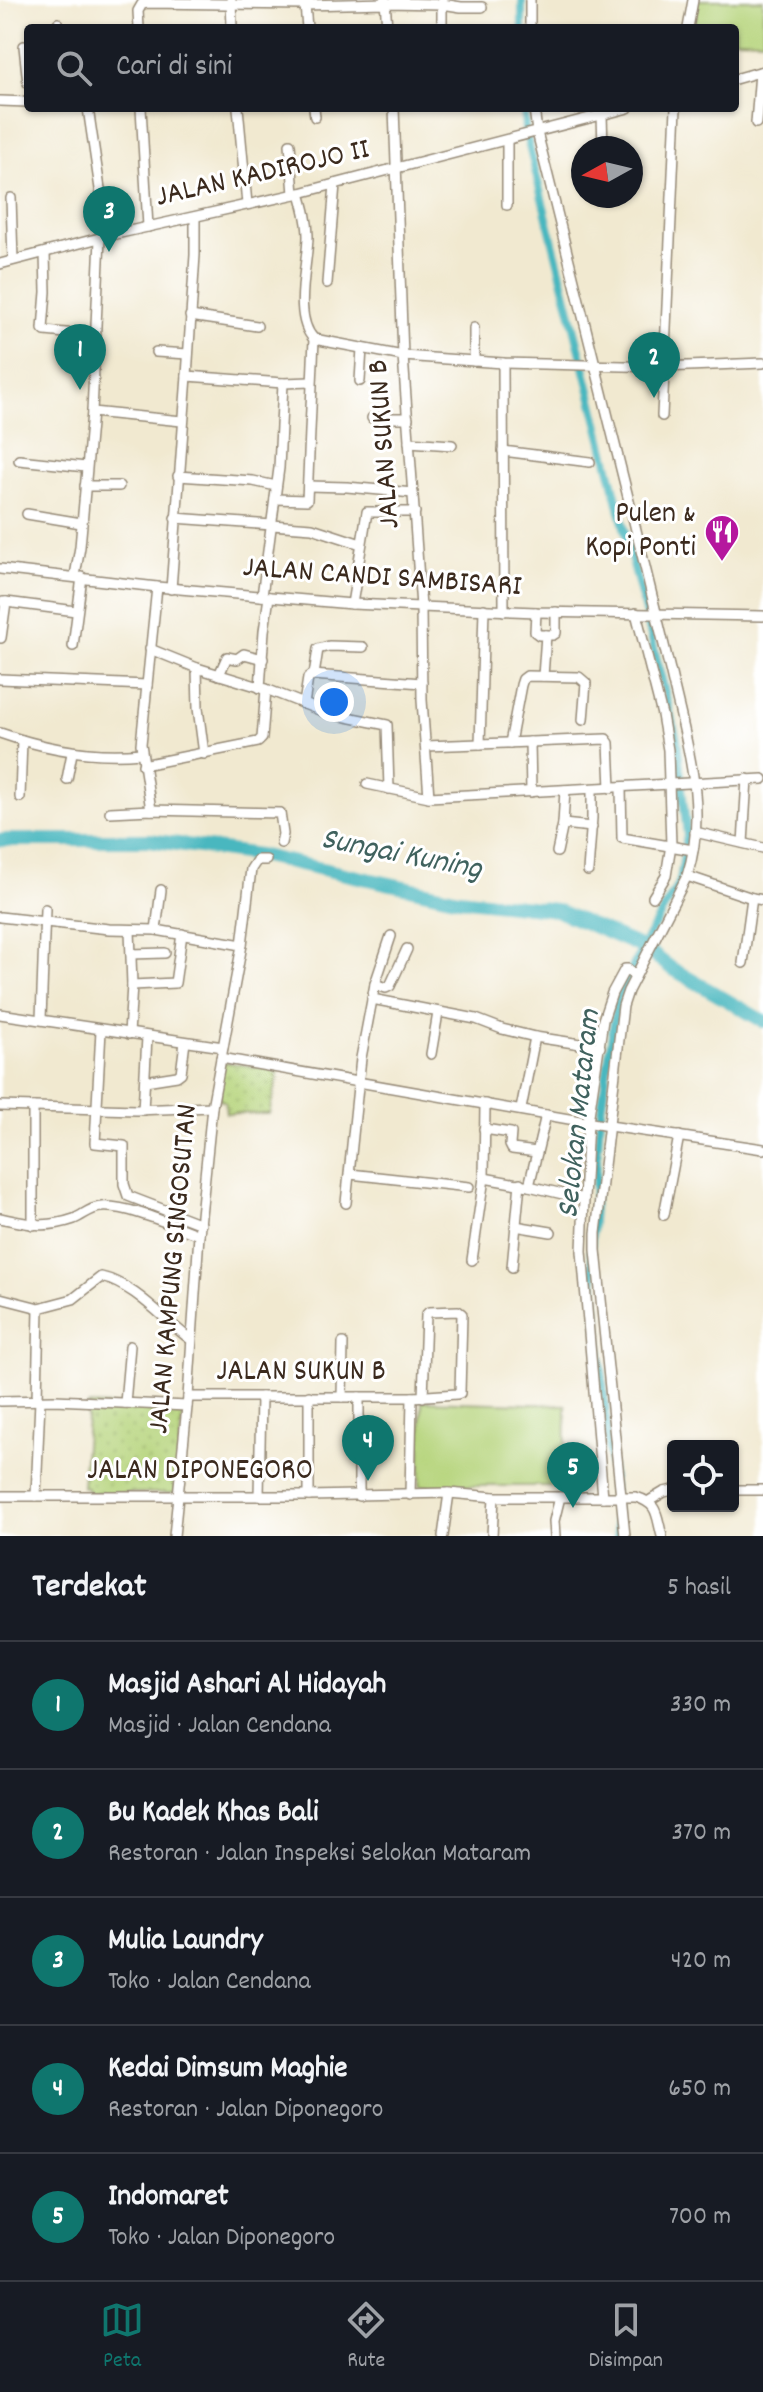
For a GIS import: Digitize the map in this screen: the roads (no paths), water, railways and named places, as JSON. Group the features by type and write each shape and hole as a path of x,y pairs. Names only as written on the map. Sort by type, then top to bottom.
{"street":[{"path":"530,0 530,24"},
{"path":"689,24 693,0"},
{"path":"139,24 142,4 157,2 305,5 442,2 461,7 482,7"},
{"path":"231,2 232,24"},
{"path":"385,2 387,24"},
{"path":"442,2 442,24"},
{"path":"305,5 307,24"},
{"path":"739,78 761,72 756,123"},
{"path":"0,101 24,102"},
{"path":"73,646 104,238 88,112"},
{"path":"141,112 148,227"},
{"path":"238,112 247,204"},
{"name":"JALAN SUKUN B","path":"394,112 403,356 421,607 429,797"},
{"path":"534,112 534,133 689,747 695,832 653,897"},
{"name":"JALAN KADIROJO II","path":"0,264 335,184 613,112"},
{"path":"662,416 676,112"},
{"path":"602,115 603,136"},
{"path":"507,141 507,205"},
{"path":"275,499 306,501 308,486 314,339 308,331 303,313 308,234 297,193 290,144"},
{"path":"327,283 335,184"},
{"path":"11,198 13,260"},
{"path":"171,589 195,255 195,217"},
{"path":"45,253 43,329 96,336"},
{"path":"190,316 257,326"},
{"path":"474,328 474,361"},
{"path":"314,339 403,356 503,363 663,367 763,363"},
{"path":"360,381 362,348"},
{"path":"156,352 188,354"},
{"path":"503,363 504,611"},
{"path":"187,376 311,382"},
{"path":"143,765 261,741 270,526 281,445 283,383"},
{"path":"92,412 182,424"},
{"path":"372,418 408,418"},
{"path":"409,442 452,445"},
{"path":"503,451 590,462"},
{"path":"19,460 86,467"},
{"path":"178,476 253,481 276,486"},
{"path":"85,486 119,486"},
{"path":"308,486 413,493"},
{"path":"352,604 368,511 415,512"},
{"path":"27,514 81,523"},
{"path":"175,518 312,528 361,544"},
{"name":"JALAN CANDI SAMBISARI","path":"0,569 171,589 352,604 536,612 763,616"},
{"path":"151,810 141,753 157,587"},
{"path":"1,638 3,602 76,611"},
{"path":"480,744 484,609"},
{"path":"536,612 535,632 539,635 556,633 556,612"},
{"path":"612,1496 596,1250 605,1125 623,1006 634,973 687,876 662,715 638,613"},
{"path":"543,676 546,635"},
{"path":"314,675 318,649 329,646 363,647"},
{"path":"150,649 327,713 387,725 389,789"},
{"path":"219,675 227,657 237,659 244,654 263,659"},
{"path":"197,668 204,754"},
{"path":"304,704 310,675 422,683"},
{"path":"510,743 523,679 527,676 579,677 584,680 583,720"},
{"path":"0,679 147,685"},
{"path":"0,733 72,753 117,756 141,753"},
{"path":"426,746 606,739 622,838 684,848"},
{"path":"20,797 22,740"},
{"path":"530,742 531,792"},
{"path":"67,779 72,753"},
{"path":"743,843 747,779"},
{"path":"367,784 429,797 763,779"},
{"path":"588,871 592,789"},
{"path":"557,852 565,790"},
{"path":"110,812 280,813 281,843"},
{"path":"563,824 592,827"},
{"path":"695,832 763,848"},
{"name":"JALAN KAMPUNG SINGOSUTAN","path":"174,1536 212,1107 242,945 251,869 257,860 266,860"},
{"path":"687,876 758,899 743,963"},
{"path":"156,930 161,890"},
{"path":"41,1019 45,909"},
{"path":"0,917 156,930 242,945"},
{"path":"129,1034 132,985 130,930"},
{"path":"132,985 175,983 182,934"},
{"path":"346,1203 361,1058 375,984 391,936"},
{"path":"375,984 386,988 390,986 407,949"},
{"path":"131,954 165,953"},
{"path":"625,1536 612,1496 582,1251 589,1122 606,1007 625,969 634,973"},
{"path":"372,999 476,1019 535,1037 600,1047"},
{"path":"431,1054 438,1013"},
{"path":"0,1014 185,1042 485,1104 763,1149"},
{"path":"101,1030 95,1143 124,1146 124,1184 128,1196 201,1224"},
{"path":"143,1110 147,1037"},
{"path":"521,1109 535,1037"},
{"path":"145,1081 179,1075 183,1069 185,1042"},
{"path":"472,1260 484,1178 485,1104"},
{"path":"0,1106 143,1110 212,1107"},
{"path":"33,1107 33,1225"},
{"path":"512,1267 515,1226 524,1185 537,1152 546,1115"},
{"path":"484,1129 511,1133 512,1149 537,1152"},
{"path":"664,1215 679,1136"},
{"path":"350,1174 469,1187"},
{"path":"484,1178 584,1199"},
{"path":"0,1218 33,1225 54,1225 78,1218 94,1207 118,1207 199,1235"},
{"path":"515,1226 551,1232"},
{"path":"0,1298 39,1308 73,1299 101,1277 126,1287 190,1339"},
{"path":"36,1496 39,1308"},
{"path":"458,1311 462,1314 460,1393 417,1397 426,1315 429,1312 458,1311"},
{"path":"342,1397 343,1343"},
{"path":"125,1403 130,1346"},
{"path":"309,1396 309,1496"},
{"name":"JALAN SUKUN B","path":"0,1401 125,1403 309,1396 417,1397 410,1495"},
{"path":"259,1496 261,1397"},
{"path":"359,1397 359,1496"},
{"path":"739,1490 763,1490"},
{"path":"662,1536 654,1506 649,1501 667,1491"},
{"path":"443,1536 449,1493"},
{"name":"JALAN DIPONEGORO","path":"0,1496 449,1493 494,1497 612,1496 649,1501"},
{"path":"492,1536 494,1497"},
{"path":"555,1536 554,1521 560,1497"}],"waterway":[{"name":"Selokan Mataram","path":"522,0 522,24"},
{"name":"Selokan Mataram","path":"524,112 525,130 677,740 687,835 680,881 617,999 600,1118 591,1248 617,1536"},
{"name":"Sungai Kuning","path":"0,840 149,840 258,855 459,899 556,910 646,949 671,968 763,1021"}],"place":[{"name":"Mulia Laundry","path":"109,252"},
{"name":"Masjid Ashari Al Hidayah","path":"80,390"},
{"name":"Bu Kadek Khas Bali","path":"654,398"},
{"name":"Pulen & Kopi Ponti","path":"722,563"},
{"name":"Kedai Dimsum Maghie","path":"368,1481"},
{"name":"Indomaret","path":"573,1508"}]}
